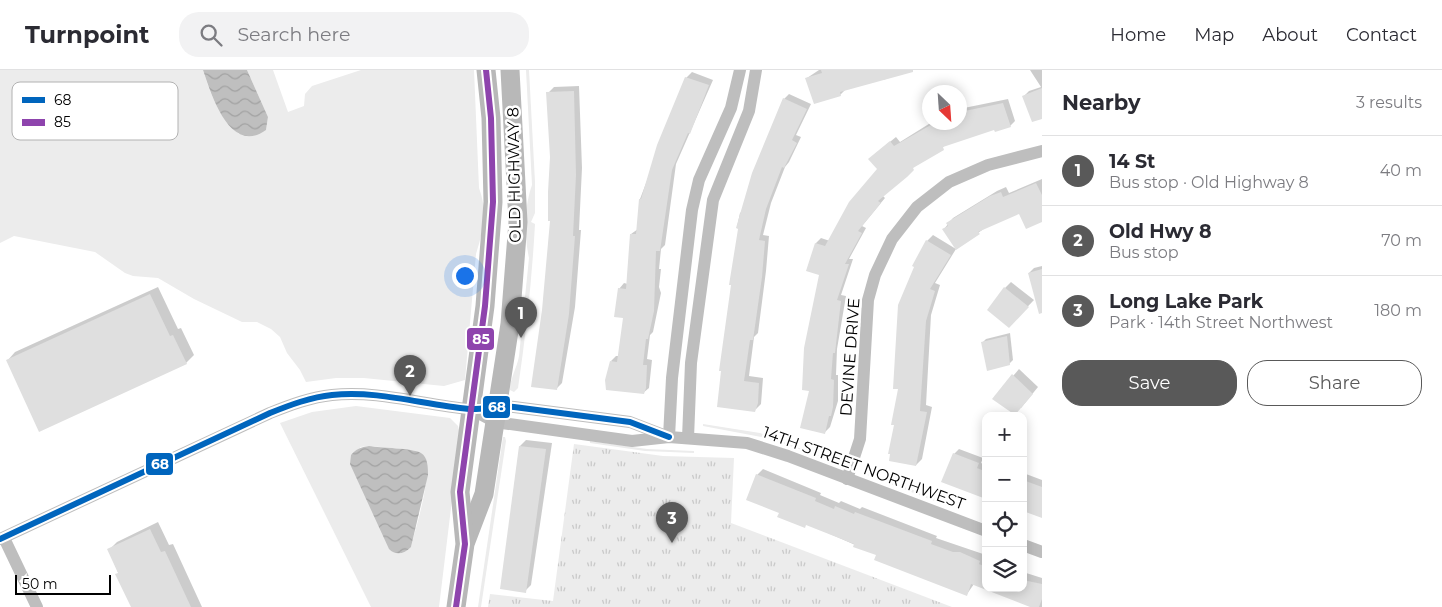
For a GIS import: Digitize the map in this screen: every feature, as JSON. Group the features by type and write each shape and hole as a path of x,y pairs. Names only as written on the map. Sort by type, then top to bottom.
{"street":[{"name":"OLD HIGHWAY 8","path":"456,607 464,544 460,492 485,306 493,202 491,118 486,70"},
{"name":"OLD HIGHWAY 8","path":"464,544 484,494 510,324 518,222 510,70"},
{"path":"669,437 672,378 688,240 699,180 731,108 740,70"},
{"path":"688,438 691,363 713,200 748,112 756,70"},
{"name":"DEVINE DRIVE","path":"847,479 860,439 868,300 875,275 892,239 917,207 949,182 981,168 1042,151"},
{"path":"688,240 707,243"},
{"name":"14TH STREET NORTHWEST","path":"2,538 270,413 300,402 346,394 471,409 571,432 632,441 669,437 747,443 788,456 982,530"},
{"name":"14TH STREET NORTHWEST","path":"496,414 576,415 630,422 669,437"},
{"path":"571,432 576,415"},
{"path":"2,538 37,607"},
{"path":"1027,546 1042,552"}],"green space":[{"path":"0,70 203,70 220,112 239,134 266,130 268,117 247,70 273,70 288,112 304,106 305,94 312,86 361,70 474,70 479,188 484,213 476,254 465,380 444,386 364,378 336,378 306,382 300,370 287,353 280,337 271,329 257,322 242,322 194,299 158,278 133,276 125,273 95,252 14,236 0,243"},
{"path":"526,70 529,70 535,182 535,213 531,222 535,224 524,347 518,388 514,392 510,390 510,386 519,356 529,258 526,240 526,212 532,185"},
{"path":"356,406 450,418 458,426 460,434 439,607 371,607 280,423 312,412","holes":["369,446 418,452 422,454 426,461 426,484 411,547 360,447"]},
{"path":"703,424 760,433 836,462 767,438 703,426"},
{"path":"503,437 505,437 506,441 481,607 478,607"},
{"path":"590,441 647,449 694,451 694,453 645,451 590,443"},
{"path":"574,444 663,456 734,458 731,523 952,607 488,607 490,594 553,601"},
{"path":"868,473 952,505 950,507 867,475"}],"water":[{"path":"203,70 247,70 268,117 266,130 253,136 242,135 232,129 217,106"},
{"path":"369,446 417,451 423,455 428,466 428,475 411,547 403,553 394,553 389,549 350,464 353,453"}],"building":[{"path":"821,70 913,70 913,72 840,92 841,96 814,104 805,78 822,73"},
{"path":"685,77 709,85 690,134 688,133 672,170 660,251 656,251 654,311 648,339 646,339 643,365 647,365 646,388 644,394 606,390 605,380 610,361 617,362 623,318 614,317 618,288 626,289 630,234 636,234 639,199 641,199 657,145"},
{"path":"1042,88 1042,119 1032,122 1022,96"},
{"path":"574,91 576,175 573,236 575,236 569,314 557,390 531,387 542,310 550,221 548,221 550,157 546,92"},
{"path":"783,98 807,109 792,140 797,143 784,168 782,167 766,209 759,240 765,241 762,277 753,340 750,340 744,381 759,383 758,403 755,412 717,407 721,371 719,371 731,285 729,285 738,229 736,228 752,173"},
{"path":"1003,103 1011,127 995,132 994,130 943,147 944,150 913,168 914,170 907,177 878,201 881,203 858,231 862,233 845,264 849,264 837,300 841,301 831,379 834,380 833,407 825,434 800,428 809,391 802,390 804,348 819,275 806,271 815,243 825,246 849,202 877,169 868,159 890,141 894,146 922,130 967,130 967,111"},
{"path":"1036,183 1042,195 1042,222 1026,229 1019,214 978,232 980,234 956,250 942,229 948,226 946,223 990,196 1001,192 1003,197"},
{"path":"926,240 951,255 930,289 935,291 926,321 920,411 927,412 916,466 889,461 890,454 888,454 894,425 891,425 898,389 893,389 898,305 914,267 912,266"},
{"path":"1042,269 1042,313 1039,314 1028,273"},
{"path":"1004,287 1029,307 1009,328 987,310"},
{"path":"150,294 170,336 173,335 187,364 39,432 6,360"},
{"path":"1007,336 1010,365 987,371 981,342"},
{"path":"1012,374 1033,394 1018,412 1011,412 992,399"},
{"path":"519,446 546,449 526,593 500,589"},
{"path":"953,453 979,463 977,468 982,470 982,497 941,482"},
{"path":"756,474 816,498 815,501 834,509 835,506 854,514 855,512 932,541 931,544 953,552 960,552 980,561 979,564 982,565 982,588 971,584 967,596 874,560 876,555 853,547 854,544 806,525 805,528 777,517 779,513 746,500"},
{"path":"1027,481 1042,487 1042,518 1027,512"},
{"path":"150,529 161,552 165,551 191,607 131,607 115,574 118,573 107,549"},
{"path":"1027,581 1042,584 1042,599 1039,607 1030,607 992,592 1027,592"}],"transit line":[{"name":"85","path":"456,607 465,544 460,492 485,306 493,202 491,118 486,70"},
{"name":"68","path":"0,539 270,413 324,396 349,394 384,396 469,409 514,407 630,422 669,437"}],"place":[{"name":"14 St","path":"521,338"},
{"name":"Old Hwy 8","path":"410,396"},
{"name":"Long Lake Park","path":"672,543"}]}
